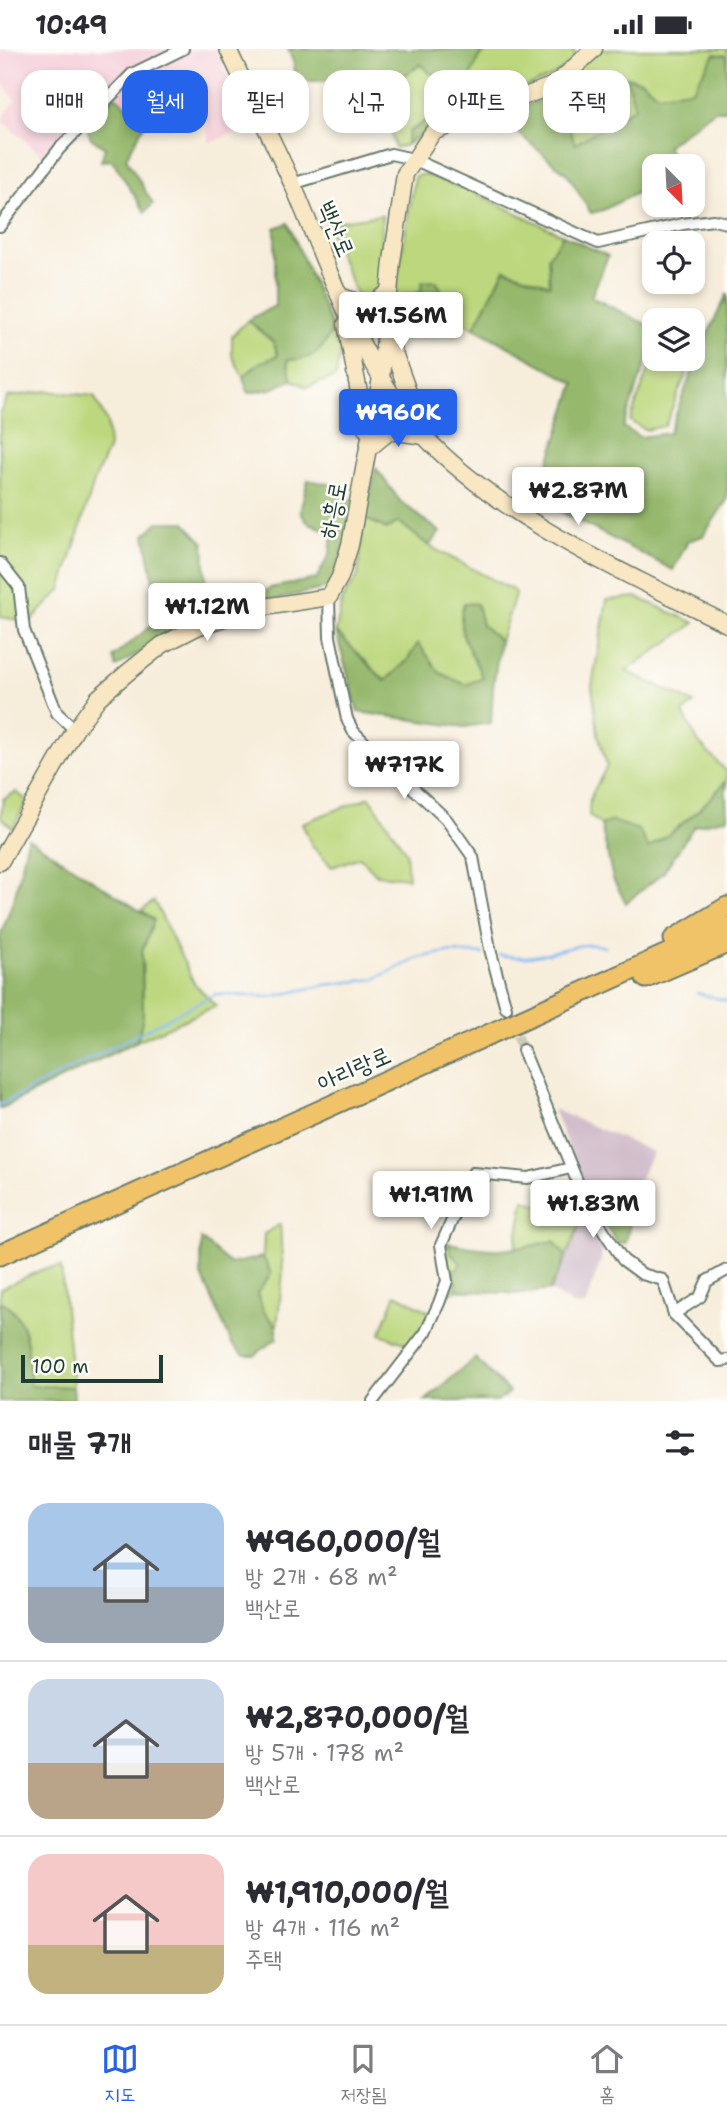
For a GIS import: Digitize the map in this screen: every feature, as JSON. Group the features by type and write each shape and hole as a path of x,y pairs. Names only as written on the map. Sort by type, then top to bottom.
{"highway":[{"path":"604,983 610,972 727,907"},
{"name":"아리랑로","path":"0,1255 727,927"},
{"name":"아리랑로","path":"0,1268 723,947"}],"main road":[{"name":"백산로","path":"228,49 292,184 340,296 382,378 424,436 512,508 599,561 727,624"},
{"name":"하흥로","path":"329,597 340,577 350,545 382,378 388,293 405,174 433,132 556,84 594,49"},
{"path":"340,296 368,306 388,293"},
{"path":"340,296 362,396 368,449"},
{"path":"385,323 399,373 424,436"},
{"path":"368,449 390,431 424,436"},
{"path":"0,862 75,730 98,698 127,673 162,645 197,627 251,609 329,597"}],"street":[{"path":"0,226 60,148 132,74 183,49"},
{"path":"292,184 391,154 413,159 598,243 693,223 713,220 727,222"},
{"path":"0,563 19,587 24,630 57,713 75,730"},
{"path":"329,597 330,637 347,719 353,731 446,819 472,857 490,949 506,1008"},
{"path":"523,1051 586,1205 623,1259 642,1274 663,1280 674,1314 720,1361 727,1360"},
{"path":"373,1401 426,1332 439,1303 447,1281 441,1245 473,1173 528,1178 571,1168"},
{"path":"674,1314 700,1297 707,1281 727,1270"}],"shaded area":[{"path":"0,49 215,49 225,70 222,70 222,133 234,133 209,143 208,70 122,70 122,102 115,96 108,102 108,70 21,70 21,133 75,133 47,159 1,120 15,101 0,78"},
{"path":"553,1109 653,1152 627,1203 597,1211 587,1194"},
{"path":"582,1219 599,1227 603,1239 601,1260 585,1306 572,1305 550,1290"}],"green space":[{"path":"288,49 490,49 480,56 473,70 427,70 421,64 410,72 323,70 323,81 309,81 309,70 295,70"},
{"path":"490,49 574,49 573,53 583,55 561,70 543,70 543,80 529,86 529,70 473,70 480,56"},
{"path":"598,49 727,49 727,56 715,54 692,90 657,94 642,81 630,78 630,70 575,70"},
{"path":"715,54 727,56 727,110 715,110 666,146 672,154 642,154 642,190 603,210 591,213 568,175 518,133 529,133 529,105 543,99 543,133 571,133 575,144 593,133 630,133 630,110 635,107 630,78 642,81 657,94 692,90"},
{"path":"422,64 427,70 424,70 424,122 410,130 410,72"},
{"path":"630,89 636,107 630,111"},
{"path":"115,96 122,102 122,133 140,133 126,158 153,204 145,212 112,160 101,161 105,148 91,138 89,133 108,133 108,103"},
{"path":"424,123 425,133 406,145 410,131"},
{"path":"391,133 409,133 406,145 395,148"},
{"path":"567,133 594,133 575,145"},
{"path":"424,174 473,192 563,235 548,257 550,285 505,269 474,328 459,320 436,281 422,292 394,298 415,176"},
{"path":"382,215 380,293 372,299 357,296 326,223"},
{"path":"288,223 333,329 316,353 287,360 292,380 271,389 248,393 243,377 259,363 278,356 274,343 248,320 275,306 275,228"},
{"path":"563,235 608,256 591,297 642,322 643,371 623,427 640,437 669,433 692,371 705,371 705,340 727,294 727,500 703,536 688,541 673,570 548,505 545,474 575,383 474,328 505,269 550,285 548,257"},
{"path":"436,281 459,320 420,336 410,327 404,298 421,292 422,282"},
{"path":"248,320 274,343 278,356 259,363 243,377 232,355 232,336"},
{"path":"333,329 341,347 336,377 307,387 292,380 286,360 304,358 316,353"},
{"path":"648,371 687,371 665,426 646,430 630,421"},
{"path":"47,391 94,396 107,422 109,447 95,479 61,590 30,622 0,617 0,412 8,397"},
{"path":"376,468 400,501 440,532 429,546 399,522 387,529 364,518"},
{"path":"308,480 338,486 352,501 345,546 332,587 213,613 164,637 116,667 113,657 157,621 157,601 145,535 158,522 184,522 204,543 207,599 241,592 254,600 270,588 316,579 330,554 332,533 307,522 300,511"},
{"path":"364,518 387,529 399,522 429,546 516,592 500,641 482,625 462,634 484,678 466,685 407,661 385,681 336,632 342,600 358,576"},
{"path":"636,597 695,623 626,671 694,703 683,713 699,743 727,772 727,787 724,783 689,819 648,848 613,821 601,825 589,815 590,798 607,766 598,734 592,686 607,600"},
{"path":"464,603 477,604 482,625 500,641 491,723 464,727 358,712 336,632 385,681 407,661 418,643 440,673 466,685 483,678 463,632 461,613"},
{"path":"725,782 727,818 694,826 663,873 626,903 613,879 601,825 613,821 639,830 648,848 689,818"},
{"path":"16,792 27,800 13,828 1,817 3,799"},
{"path":"370,797 406,852 408,878 377,875 360,857 332,867 312,846 302,823"},
{"path":"28,838 154,920 142,951 143,1017 137,1041 0,1109 0,937 15,895"},
{"path":"154,901 194,983 216,1006 137,1041 143,1017 142,951 154,920 142,910"},
{"path":"524,1200 582,1219 566,1257 554,1241 515,1249"},
{"path":"627,1203 625,1215 630,1222 626,1243 617,1243 597,1211"},
{"path":"280,1224 283,1273 277,1326 264,1312 257,1293 271,1274 263,1257 264,1234"},
{"path":"201,1239 230,1264 263,1257 271,1274 257,1293 264,1312 277,1326 277,1338 255,1355 244,1355 232,1344 201,1274"},
{"path":"554,1241 566,1257 550,1290 521,1294 457,1290 454,1272 461,1263 451,1254 449,1243 502,1249"},
{"path":"449,1243 451,1254 461,1263 454,1272 457,1290 448,1294 445,1247"},
{"path":"61,1267 73,1387 30,1386 26,1338 17,1317 0,1301 0,1289 43,1269"},
{"path":"396,1294 430,1312 415,1341 407,1344 380,1334"},
{"path":"0,1301 17,1317 26,1338 30,1386 73,1387 74,1398 70,1401 0,1401"},
{"path":"475,1358 509,1392 498,1401 425,1401"}],"waterway":[{"path":"499,955 527,957 576,946 605,947"},
{"path":"0,1105 215,994 270,997 325,985 375,979 418,958 447,952 483,954"},
{"path":"697,993 727,1001"}],"tunnel":[{"path":"506,1008 523,1050"}]}
